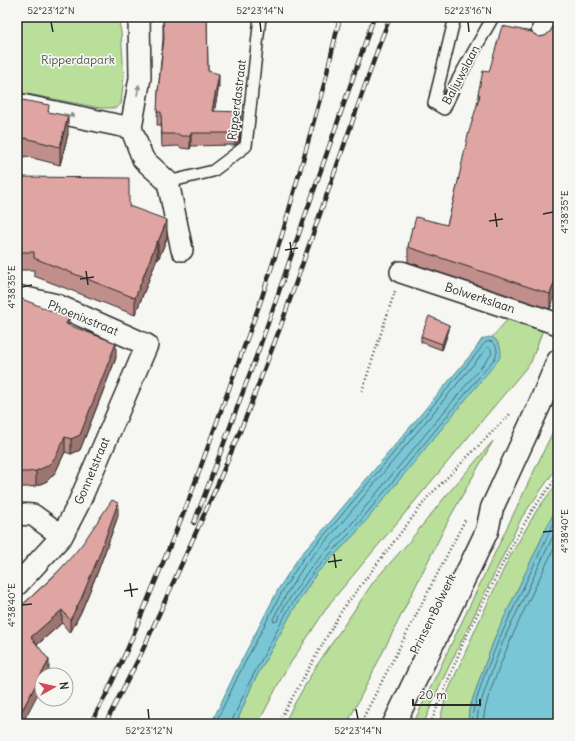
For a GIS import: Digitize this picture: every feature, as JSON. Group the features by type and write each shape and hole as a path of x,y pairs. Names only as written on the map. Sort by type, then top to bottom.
{"main road":[{"name":"Prinsen Bolwerk","path":"394,724 487,531 492,508 558,361"},
{"name":"Prinsen Bolwerk","path":"378,724 476,526 492,508"}],"street":[{"path":"139,17 140,78 131,128 143,159 168,182 182,250"},
{"path":"541,40 545,17"},
{"path":"17,104 131,128"},
{"name":"Bolwerkslaan","path":"401,272 558,324"},
{"name":"Phoenixstraat","path":"17,296 57,305 147,345"},
{"name":"Gonnetstraat","path":"17,585 62,536 78,505 147,345"},
{"path":"17,514 33,515 62,536"}],"lane":[{"name":"Ripperdastraat","path":"168,182 213,171 246,146 260,17"},
{"name":"Baljuwslaan","path":"455,17 434,103 444,109 457,80 493,17"}],"path":[{"path":"362,391 401,272"},
{"path":"278,724 282,714 342,610 428,497 513,410"},
{"path":"432,724 432,720 464,641 510,549 531,512 558,476"},
{"path":"360,724 467,516"}],"green space":[{"name":"Ripperdapark","path":"17,17 118,17 121,32 124,76 121,104 116,108 100,108 17,92"},
{"path":"511,316 544,327 531,362 330,603 284,673 258,724 236,724 252,685 292,612 316,574 355,534 497,341 492,337"},
{"path":"557,423 558,466 522,517 440,685 426,718 425,724 413,724"},
{"path":"493,441 449,519 347,724 284,724 315,668 374,581 408,543"},
{"path":"558,482 558,504 496,635 469,710 468,724 439,724 446,696 509,558 537,510"}],"water":[{"path":"489,337 496,340 499,344 501,355 499,359 355,534 316,574 292,612 252,685 236,724 211,724 237,669 279,588 299,557 474,351 482,339"},
{"path":"558,504 558,724 468,724 469,710 496,635"}],"building":[{"path":"163,17 207,17 208,71 219,74 212,111 241,112 239,130 235,133 191,133 190,136 162,134 161,112 157,112 164,38"},
{"path":"555,17 558,17 558,273 550,294 408,247 412,227 413,228 416,217 447,225 468,135 480,95 478,94 483,71 489,72 502,26 532,32 539,37 545,36 553,27"},
{"path":"17,99 49,105 48,112 68,116 60,147 17,137"},
{"path":"17,177 129,178 129,206 167,220 158,242 157,241 135,298 34,258 34,252 17,252"},
{"path":"17,297 69,318 66,324 116,343 80,435 71,439 65,437 56,456 47,466 36,471 28,472 17,472"},
{"path":"429,316 449,325 442,344 421,336"},
{"path":"112,500 118,503 98,558 81,599 70,620 62,610 31,637 49,660 45,667 34,667 34,688 17,720 17,610 55,575 83,543"}],"railway":[{"path":"90,724 105,697 127,650 188,502 261,300 282,235 325,81 340,17"},
{"path":"194,523 260,346 374,17"},
{"path":"105,724 140,656 216,488 246,417 280,328 390,17"}]}
